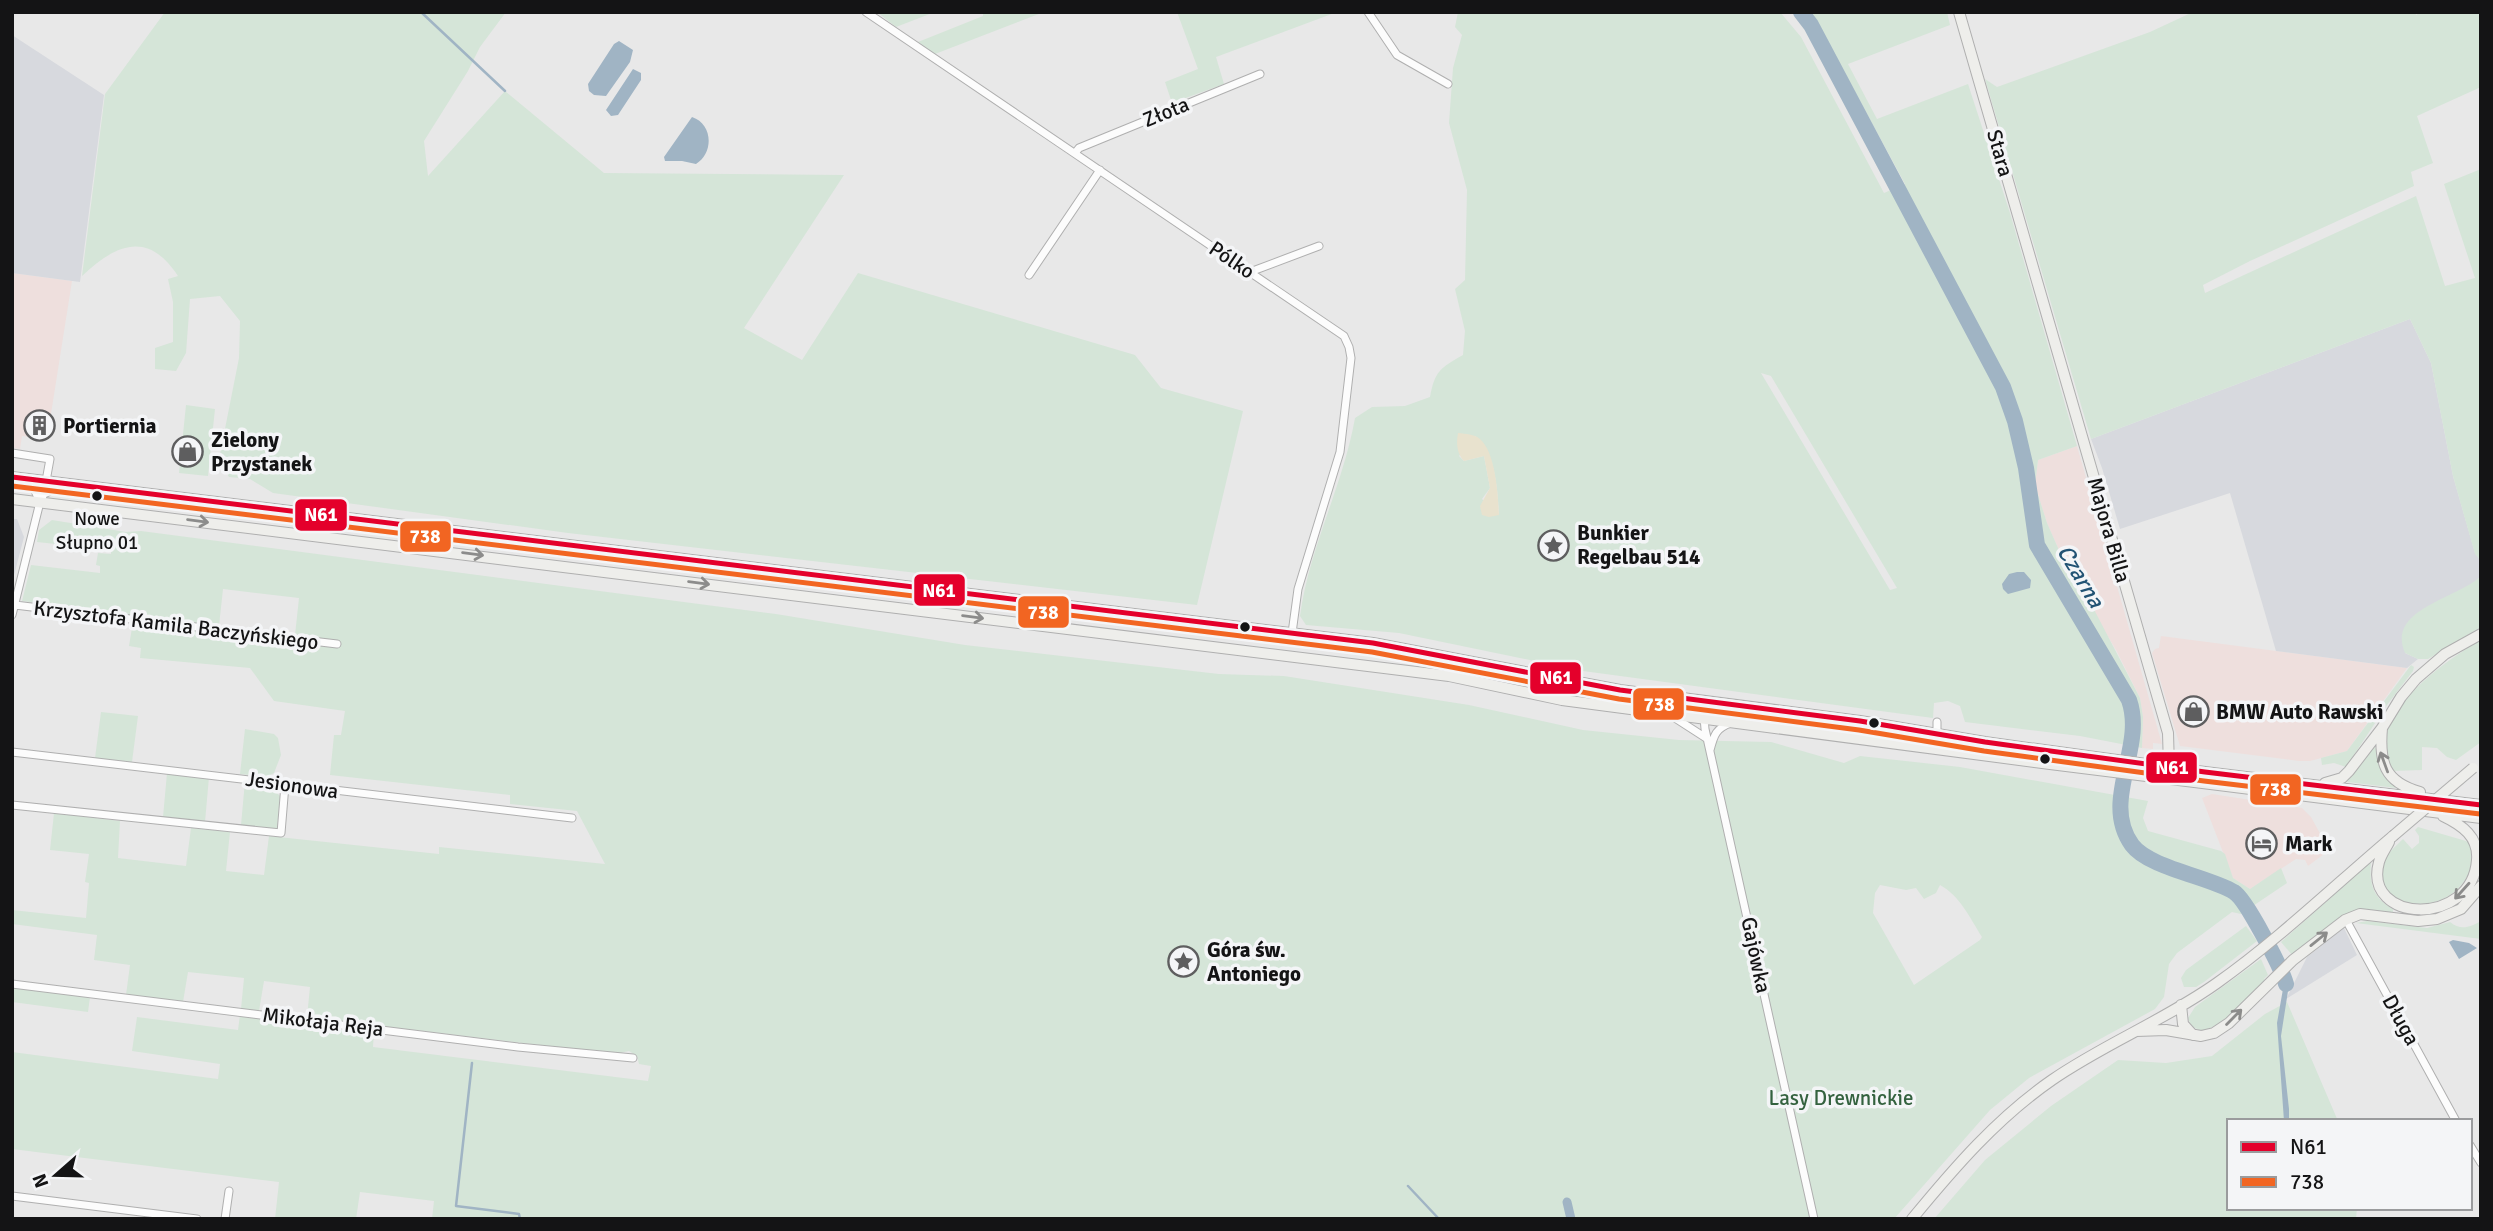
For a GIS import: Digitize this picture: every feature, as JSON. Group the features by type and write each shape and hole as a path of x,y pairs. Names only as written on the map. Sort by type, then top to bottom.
{"main road":[{"name":"Stara","path":"1959,12 2041,295"},
{"name":"Majora Billa","path":"2041,295 2168,733 2169,767"},
{"path":"12,477 1373,643 1608,689 1860,721 1937,728 2109,765"},
{"path":"12,499 1449,676 1562,700 2109,765 2481,818"},
{"path":"2316,784 2342,778 2382,728 2400,697 2416,679 2445,654 2481,634"},
{"path":"2382,728 2381,756 2390,775 2407,789 2452,801"},
{"path":"1912,1219 1960,1163 2021,1102 2053,1079 2216,984 2477,765"},
{"path":"2138,769 2169,767 2481,805"},
{"path":"2393,836 2379,865 2379,882 2386,895 2397,904 2413,909 2431,909 2448,904 2460,896 2471,881 2477,864 2477,850 2474,839 2467,830 2434,813"},
{"path":"2133,1031 2166,1030 2205,1036 2221,1029 2293,960 2346,920 2360,914 2418,921 2437,919 2461,909 2481,886"},
{"path":"2181,1005 2183,1024 2193,1035"}],"street":[{"name":"Pólko","path":"866,12 1344,336 1351,358 1340,453 1298,589 1292,633"},
{"path":"1368,12 1397,55 1448,84"},
{"name":"Złota","path":"1075,153 1079,148 1260,74"},
{"path":"1029,275 1100,170"},
{"path":"1250,272 1319,246"},
{"path":"12,453 50,459 46,481"},
{"path":"24,478 40,502"},
{"path":"12,615 40,502 44,494 51,489 66,484"},
{"name":"Krzysztofa Kamila Baczyńskiego","path":"15,605 337,644"},
{"path":"1704,717 1713,708 1726,704"},
{"path":"1663,712 1707,738"},
{"name":"Gajówka","path":"1704,717 1814,1219"},
{"path":"1710,750 1719,728 1736,722"},
{"name":"Jesionowa","path":"12,752 572,818"},
{"path":"12,805 281,833 285,785"},
{"name":"Długa","path":"2346,920 2455,1119"},
{"name":"Mikołaja Reja","path":"12,984 633,1058"},
{"path":"225,1219 229,1191"},
{"path":"12,1196 197,1219"}],"shaded area":[{"path":"12,35 104,95 80,282 12,273"},
{"path":"12,273 72,281 47,439 22,436 20,449 12,448"},
{"path":"2410,319 2431,363 2453,476 2475,553 2481,561 2481,576 2405,653 2418,659 2407,668 2276,651 2230,493 2120,529 2091,439"},
{"path":"2077,446 2162,744 2153,743 2153,749 2142,748 2143,717 2140,698 2116,650 2066,566 2047,523 2035,485 2038,460"},
{"path":"12,519 17,519 24,537 12,583"},
{"path":"2161,636 2407,668 2347,751 2310,761 2299,761 2180,746 2152,653 2159,648"},
{"path":"2212,794 2302,808 2311,817 2328,851 2308,866 2305,860 2296,859 2250,889 2233,878 2202,798"},
{"path":"2344,928 2357,955 2286,999 2307,957"}],"green space":[{"path":"165,12 506,12 480,47 424,141 428,176 505,91 604,173 844,175 744,328 802,360 858,273 1135,355 1161,388 1243,411 1197,605 568,533 273,493 250,479 229,477 219,459 239,358 240,321 220,296 190,299 186,353 176,371 155,369 155,348 173,342 173,302 168,279 178,276 167,261 143,247 132,247 107,256 82,276 105,94"},
{"path":"877,12 935,12 896,27"},
{"path":"983,12 1044,12 935,54 918,42 983,16"},
{"path":"1177,12 1337,12 1216,57 1224,84 1172,103 1165,82 1198,69"},
{"path":"1458,12 1780,12 1801,37 1884,193 1905,184 1809,12 1947,12 1950,25 1848,64 1877,119 1968,84 2010,213 2077,446 2038,460 2035,485 2047,523 2066,566 2072,567 2140,698 2143,717 2142,748 2080,736 1965,722 1960,706 1948,701 1934,703 1933,718 1583,671 1399,633 1306,625 1300,616 1304,591 1343,468 1355,418 1372,407 1405,406 1430,397 1440,371 1463,355 1465,331 1455,289 1465,280 1467,190 1449,123 1453,68 1462,35 1455,27","holes":["1761,373 1771,376 1897,588 1890,590","1475,436 1482,442 1491,460 1499,515 1482,499 1490,488 1484,456 1464,461 1459,456"]},
{"path":"2193,12 2415,12 2416,15 2421,12 2481,12 2481,87 2417,116 2433,163 2411,172 2414,186 2203,285 2205,293 2416,196 2445,286 2475,278 2444,184 2481,169 2481,561 2475,554 2453,476 2431,363 2410,319 2091,439 1985,79 1997,87 2150,32"},
{"path":"186,405 215,409 208,476 179,473"},
{"name":"Lasy Drewnickie","path":"52,520 126,532 141,531 776,614 965,645 1219,674 1284,676 1469,705 1583,730 1679,740 1771,742 1844,763 1860,756 1960,767 2148,801 2143,818 2148,831 2221,851 2225,854 2233,878 2250,889 2281,868 2287,883 2241,914 2232,912 2177,953 2169,964 2164,997 2155,1009 2029,1078 1990,1110 1894,1219 432,1219 434,1201 360,1192 356,1219 275,1219 279,1182 12,1149 12,1052 218,1079 220,1064 132,1051 137,1017 238,1030 240,1015 374,1033 373,1047 648,1081 651,1066 639,1064 637,1056 629,1051 615,1054 307,1017 310,987 264,981 259,1011 241,1009 244,978 188,972 183,1002 126,995 130,965 94,960 97,935 12,924 12,910 86,918 89,883 85,882 89,854 50,850 54,813 120,821 118,858 186,866 191,828 230,832 226,871 264,875 269,836 439,854 439,847 605,864 577,811 510,804 510,795 330,775 334,735 341,735 345,711 274,701 250,668 140,658 141,648 129,646 133,622 338,648 339,641 295,635 299,598 223,589 219,626 22,601 31,565 100,573 100,566 96,565 98,553 111,554 111,550 37,542 39,530","holes":["1880,885 1906,890 1916,888 1924,899 1936,893 1940,885 1959,901 1982,937 1914,985 1873,913 1875,893"]},
{"path":"2481,576 2481,627 2428,659 2418,659 2405,653 2402,638 2405,626 2414,615"},
{"path":"2481,640 2481,742 2456,760 2447,757 2437,748 2422,747 2422,770 2392,771 2385,752 2387,732 2396,713 2428,677"},
{"path":"2411,665 2414,667 2413,671 2346,767 2334,763 2322,765 2321,758 2347,751"},
{"path":"101,712 138,716 132,762 95,758"},
{"path":"245,729 274,734 278,738 281,755 274,773 266,777 240,774"},
{"path":"2375,746 2381,769 2396,788 2347,782"},
{"path":"167,773 209,777 205,822 163,817"},
{"path":"245,781 270,786 280,796 277,829 241,825"},
{"path":"2418,827 2469,843 2472,859 2465,879 2450,895 2436,902 2421,904 2394,897 2386,888 2382,876 2386,858 2403,839 2412,849 2419,843 2415,830"},
{"path":"2371,862 2374,890 2386,905 2393,909 2393,914 2371,911 2293,956 2281,942"},
{"path":"2367,921 2427,928 2450,922 2466,927 2481,921 2481,939 2356,923"},
{"path":"2246,926 2257,941 2204,982 2196,987 2184,987 2181,978 2186,970"},
{"path":"2261,959 2268,975 2264,979 2266,981 2244,1003 2210,1028 2201,1031 2191,1026 2188,1018 2195,1007"},
{"path":"12,987 90,997 88,1012 12,1002"},
{"path":"2287,1002 2337,1119 2227,1119 2227,1210 2357,1210 2356,1219 1934,1219 1985,1160 2051,1106 2118,1060 2166,1063 2212,1056 2265,1014"}],"sand":[{"path":"1458,433 1480,439 1490,454 1499,515 1482,515 1480,506 1490,488 1484,456 1464,461 1458,448"}],"water":[{"path":"619,41 633,50 630,62 606,96 594,95 589,91 588,84 614,44"},
{"path":"633,69 641,73 641,80 618,115 611,116 606,110"},
{"path":"692,117 704,126 707,132 709,139 706,153 696,164 665,161 664,157"},
{"path":"2024,572 2031,580 2030,588 2008,594 2002,584 2009,574"},
{"path":"2453,940 2469,943 2477,948 2459,959 2449,942"},
{"path":"2287,976 2288,991 2281,1036 2289,1119 2284,1119 2277,1023 2283,979"}],"waterway":[{"path":"421,12 505,91"},
{"name":"Czarna","path":"1801,12 1811,25 2003,387 2015,421 2026,468 2037,545 2129,700 2133,718 2121,792 2123,828 2132,845 2140,853 2165,866 2223,887 2240,897 2271,950 2286,984"},
{"path":"472,1063 456,1206 519,1214 520,1219"},
{"path":"1408,1186 1439,1219"},
{"path":"1567,1202 1571,1219"}],"transit line":[{"name":"N61","path":"12,477 1373,643 1620,690 1860,721 1985,742 2205,772 2481,805"},
{"name":"738","path":"12,486 1372,652 1619,699 1859,730 1984,751 2204,781 2480,814"}],"place":[{"name":"Portiernia","path":"40,426"},
{"name":"Zielony Przystanek","path":"188,452"},
{"name":"Nowe Słupno 01","path":"97,496"},
{"name":"Bunkier Regelbau 514","path":"1554,545"},
{"name":"BMW Auto Rawski","path":"2193,712"},
{"name":"Mark","path":"2262,844"},
{"name":"Góra św. Antoniego","path":"1184,962"}]}
